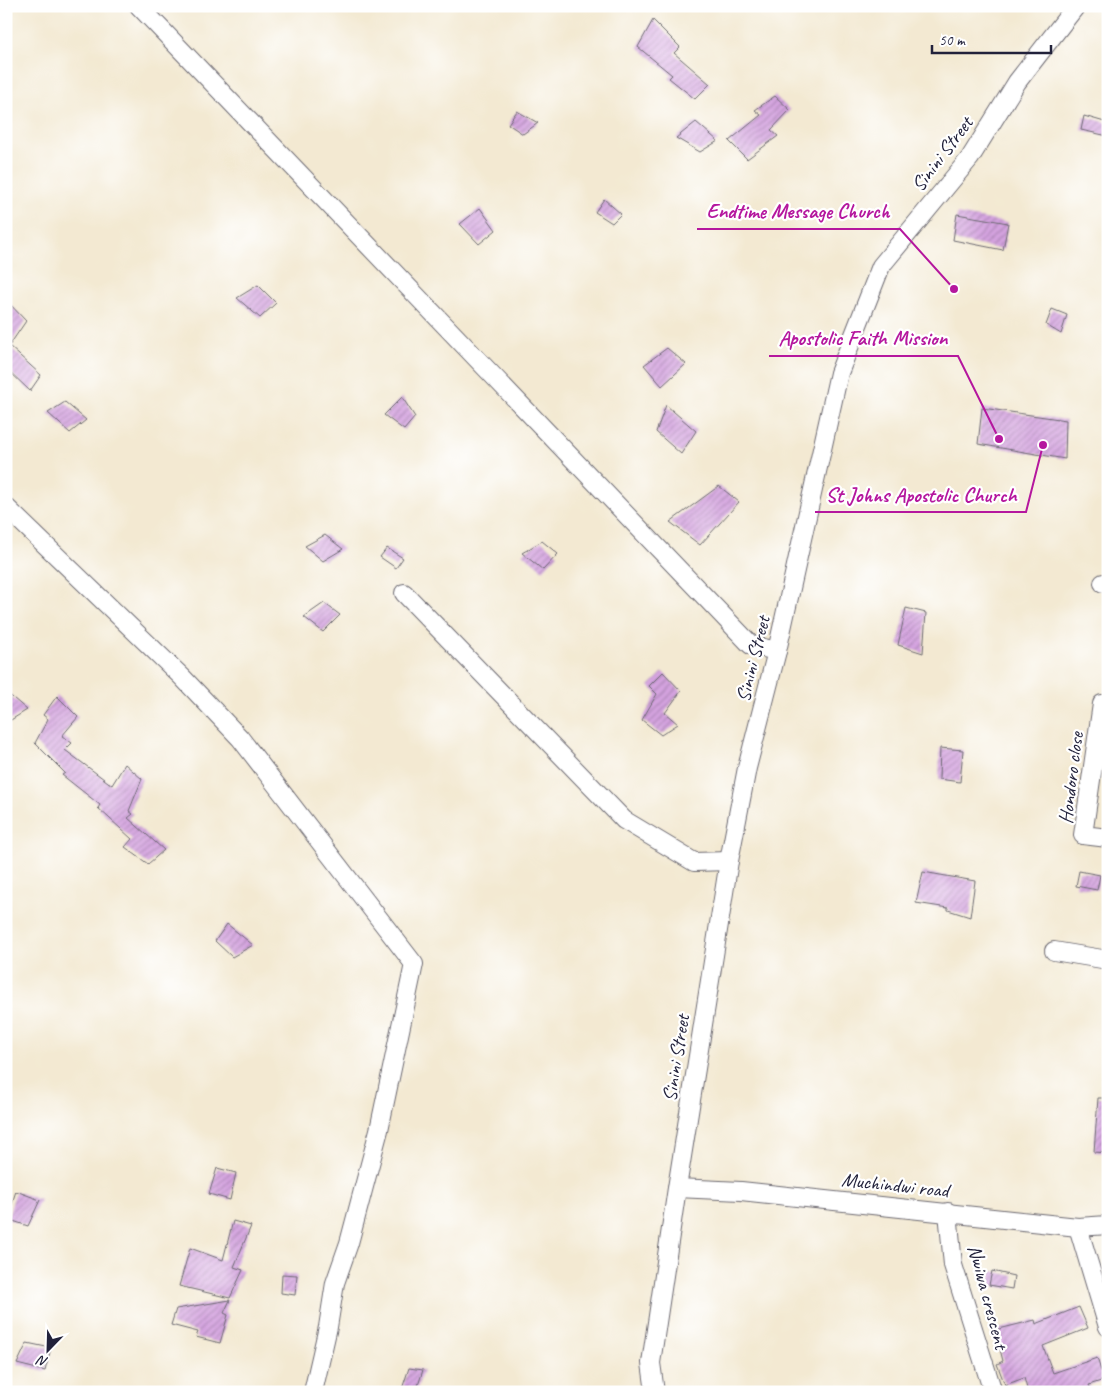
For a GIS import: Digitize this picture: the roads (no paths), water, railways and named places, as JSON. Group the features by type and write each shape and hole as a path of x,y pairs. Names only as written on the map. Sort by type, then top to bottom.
{"street":[{"path":"139,6 751,645 777,651"},
{"name":"Sinini Street","path":"655,1392 651,1363 676,1188 729,861 747,768 777,651 838,373 881,266 970,158 1018,82 1076,6"},
{"path":"6,507 182,677 240,738 414,964 379,1130 349,1243 335,1283 328,1327 313,1392"},
{"path":"404,593 624,820 694,862 729,861"},
{"name":"Hondoro close","path":"1105,704 1083,835 1108,838"},
{"path":"1054,951 1108,960"},
{"name":"Muchindwi road","path":"676,1188 741,1190 1078,1227 1108,1225"},
{"name":"Nwiwa crescent","path":"948,1212 953,1265 994,1392"},
{"path":"1078,1227 1108,1327"}],"place":[{"name":"Endtime Message Church","path":"954,289"},
{"name":"Apostolic Faith Mission","path":"999,439"},
{"name":"St Johns Apostolic Church","path":"1043,445"}]}
